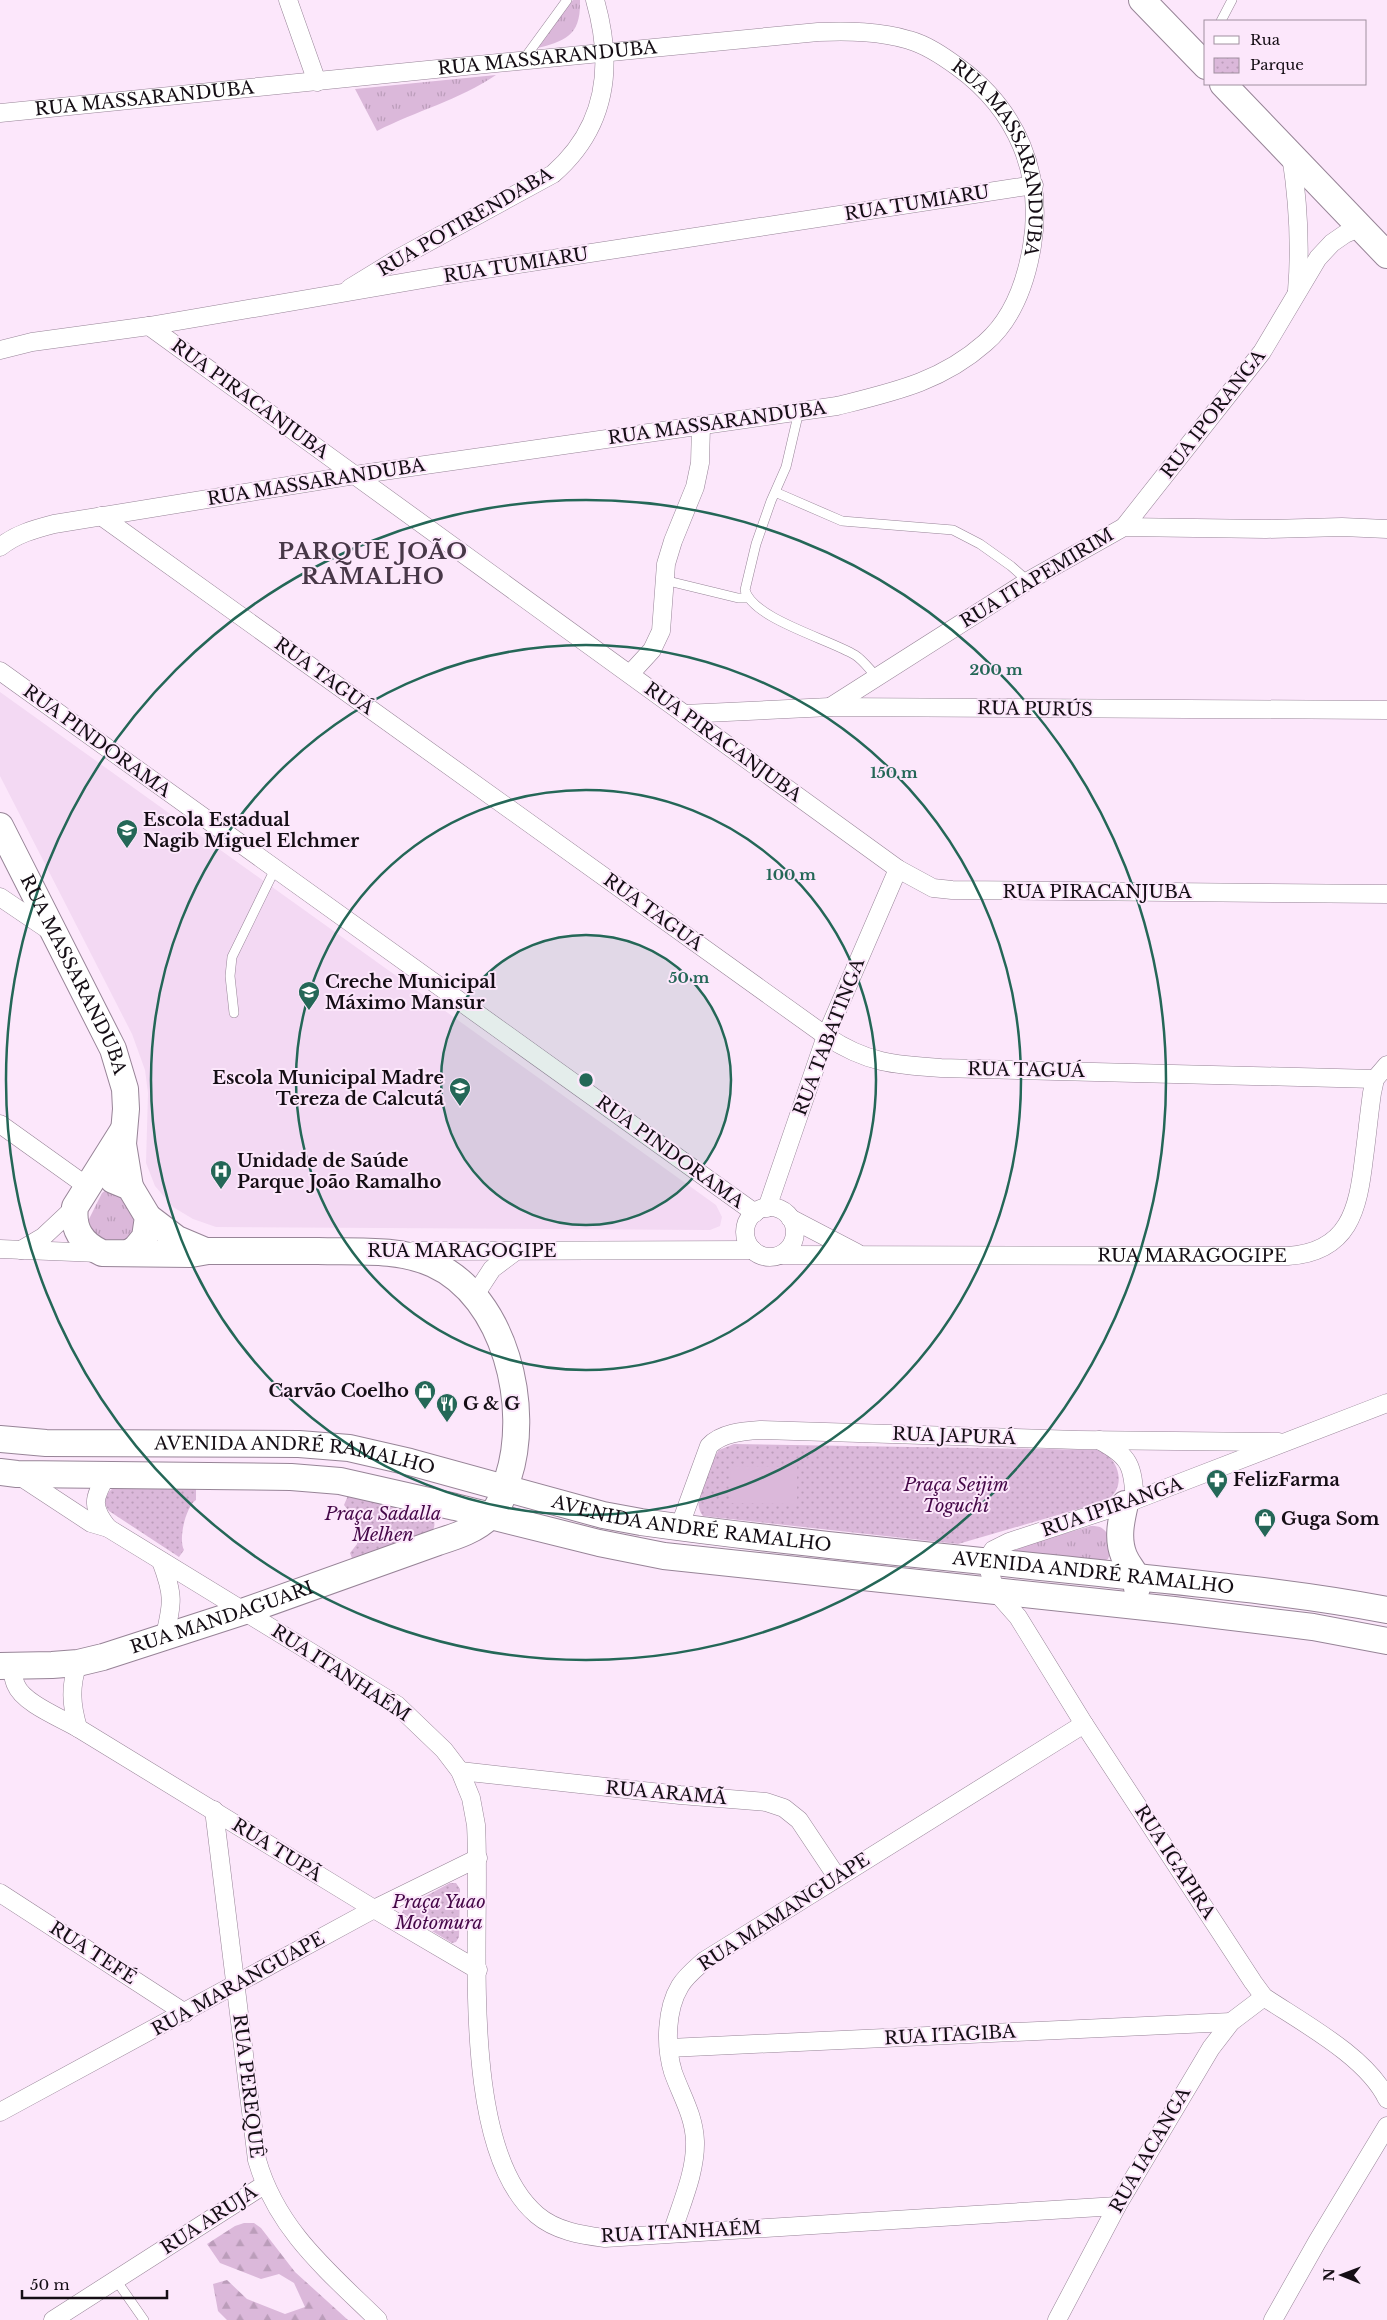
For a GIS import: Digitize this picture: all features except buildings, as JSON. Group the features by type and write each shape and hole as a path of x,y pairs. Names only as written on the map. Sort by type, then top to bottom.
{"main road":[{"path":"1142,0 1204,59"},
{"path":"1224,85 1387,255"},
{"name":"RUA MASSARANDUBA","path":"0,827 113,1050 120,1068 125,1089 124,1158 130,1187"},
{"name":"RUA MASSARANDUBA","path":"85,1192 124,1129"},
{"path":"113,1180 130,1187 148,1217 147,1229 142,1242 129,1253 102,1253 91,1248 77,1233 74,1217 85,1192 113,1180"},
{"name":"RUA MARAGOGIPE","path":"148,1217 176,1239 208,1251"},
{"name":"RUA MARAGOGIPE","path":"129,1253 191,1254 208,1251 382,1252"},
{"path":"382,1252 419,1259 434,1264 451,1274 475,1295 494,1328 507,1357 514,1384 517,1436 512,1465 501,1501 490,1516"},
{"path":"438,1542 455,1506 480,1481 517,1436"},
{"name":"AVENIDA ANDRÉ RAMALHO","path":"0,1439 46,1442 299,1444 330,1446 367,1452 603,1515 679,1528 1138,1577 1355,1604 1387,1610"},
{"path":"358,1484 367,1452"},
{"name":"AVENIDA ANDRÉ RAMALHO","path":"8,1473 291,1477 358,1484 455,1506 599,1543 664,1556 1130,1606 1313,1628 1387,1641"},
{"path":"1130,1502 1120,1528 1120,1542 1123,1555 1138,1577 1136,1598 1130,1606"},
{"name":"RUA MANDAGUARI","path":"6,1666 78,1663 164,1639 438,1542 463,1535 490,1516"}],"street":[{"path":"288,0 317,82"},
{"name":"RUA POTIRENDABA","path":"342,293 399,258 553,174 569,160 583,142 595,118 603,90 606,51 596,0"},
{"name":"RUA MASSARANDUBA","path":"0,113 606,51 847,31 879,33 908,40 935,52 977,81 1004,113 1018,136 1028,160 1034,185 1034,232 1024,285 1008,316 987,342 961,362 931,379 902,390 837,406 799,412 355,475 100,516 30,530 0,547"},
{"name":"RUA IPORANGA","path":"1290,154 1296,183 1300,236 1297,296"},
{"name":"RUA TUMIARU","path":"0,350 32,342 149,326 342,293 1034,185"},
{"name":"RUA IPORANGA","path":"1124,527 1262,352 1318,258 1332,243 1360,227"},
{"name":"RUA PIRACANJUBA","path":"149,326 898,869 933,888 952,890 1387,894"},
{"path":"630,674 657,643 661,631 666,564 673,541 695,487 700,463 701,426"},
{"name":"RUA TAGUÁ","path":"100,516 826,1036 864,1058 898,1065 1375,1079"},
{"name":"RUA ITAPEMIRIM","path":"830,707 1028,581 1124,527 1266,529 1342,527 1387,529"},
{"name":"RUA PINDORAMA","path":"0,671 275,869 761,1210"},
{"name":"RUA PURÚS","path":"684,714 830,707 1387,710"},
{"name":"RUA TABATINGA","path":"761,1210 826,1036 898,869"},
{"path":"0,897 54,934"},
{"path":"1375,1079 1387,1065"},
{"name":"RUA MARAGOGIPE","path":"781,1255 1288,1256 1312,1253 1340,1235 1359,1198 1375,1079"},
{"path":"0,1124 85,1192 43,1237 21,1250"},
{"path":"761,1210 784,1212 790,1218 794,1225 793,1242 781,1255 764,1257 753,1250 746,1240 747,1222 761,1210"},
{"name":"RUA MARAGOGIPE","path":"790,1218 860,1254"},
{"path":"716,1252 745,1231"},
{"path":"0,1250 102,1253"},
{"name":"RUA MARAGOGIPE","path":"382,1252 716,1252 753,1250"},
{"path":"475,1295 492,1269 516,1251"},
{"name":"RUA IPIRANGA","path":"986,1561 993,1550 1009,1542 1130,1502 1387,1403"},
{"name":"RUA JAPURÁ","path":"679,1528 709,1446 715,1440 744,1431 770,1430 1099,1440 1289,1442"},
{"path":"1099,1440 1117,1450 1126,1458 1133,1474 1130,1502"},
{"name":"RUA ITANHAÉM","path":"8,1473 91,1523 108,1528 396,1705 444,1750 460,1771 471,1798 478,1858 480,2059 484,2101 492,2134 506,2171 523,2199 537,2215 555,2226 577,2234 605,2238 1117,2206"},
{"name":"RUA ITANHAÉM","path":"107,1475 97,1493 95,1506 108,1528"},
{"path":"161,1561 171,1589 172,1602 164,1639"},
{"path":"986,1561 996,1592"},
{"name":"RUA IGAPIRA","path":"996,1592 1018,1617 1084,1724 1264,1997 1358,2061 1381,2086 1387,2099"},
{"path":"78,1663 72,1680 71,1695 78,1728"},
{"name":"RUA TUPÃ","path":"6,1666 22,1696 478,1970"},
{"name":"RUA MAMANGUAPE","path":"672,2233 693,2165 695,2142 694,2123 673,2071 669,2048 671,2013 675,1996 691,1972 704,1961 837,1877 1084,1724"},
{"name":"RUA ARAMÃ","path":"460,1771 680,1796 766,1802 784,1808 799,1820 837,1877"},
{"name":"RUA PEREQUÊ","path":"214,1810 256,2160 264,2185 289,2228 301,2243 378,2320"},
{"name":"RUA MARANGUAPE","path":"0,2112 374,1909 478,1858"},
{"name":"RUA TEFÉ","path":"0,1893 185,2013"},
{"name":"RUA IACANGA","path":"1056,2320 1117,2206 1211,2048 1231,2022 1264,1997"},
{"name":"RUA ITAGIBA","path":"669,2048 1231,2022"},
{"path":"1273,2320 1317,2242 1387,2126"},
{"name":"RUA ARUJÁ","path":"53,2320 264,2185"}],"lane":[{"path":"524,59 567,0"},
{"path":"1222,20 1232,0"},
{"path":"799,412 786,468 756,544 745,590 747,598 756,607 788,625 856,656 877,676"},
{"path":"775,492 842,521 953,530 988,550 1028,581"},
{"path":"664,580 738,598 747,598"},
{"path":"234,1013 230,976 232,957 235,947 275,869"},
{"path":"116,2280 144,2320"}],"shaded area":[{"path":"0,692 716,1205 722,1217 720,1226 710,1230 216,1227 193,1219 173,1207 155,1186 146,1163 148,1093 145,1070 132,1034 0,776"}],"green space":[{"path":"573,0 580,0 578,22 574,29 569,35 555,43 534,49"},
{"path":"496,75 482,84 377,131 355,89"},
{"path":"106,1190 117,1192 137,1225 129,1241 102,1240 96,1237 88,1221 102,1193"},
{"name":"Praça Seijim Toguchi","path":"734,1444 1100,1450 1112,1460 1116,1467 1119,1482 1113,1495 1106,1501 958,1544 703,1516 699,1503 705,1478 719,1450"},
{"path":"731,1466 797,1467 797,1504 730,1503"},
{"path":"115,1487 196,1487 196,1500 192,1503 184,1523 182,1545 184,1550 179,1557 109,1511 105,1501 109,1492"},
{"name":"Praça Sadalla Melhen","path":"349,1493 430,1513 434,1521 433,1530 353,1561 350,1553 357,1544 358,1523 344,1505"},
{"path":"1091,1526 1102,1528 1108,1535 1109,1556 1108,1559 1102,1562 1014,1552 1021,1546"},
{"name":"Praça Yuao Motomura","path":"450,1883 456,1883 460,1889 459,1937 456,1942 452,1943 402,1913 404,1908"},
{"path":"244,2223 254,2223 261,2228 295,2272 348,2320 227,2320 218,2311 213,2284 227,2280 247,2299 285,2314 305,2307 294,2283 279,2274 261,2279 220,2263 207,2244 235,2226"}],"place":[{"name":"Escola Estadual Nagib Miguel Elchmer","path":"127,849"},
{"name":"Creche Municipal Máximo Mansur","path":"309,1011"},
{"name":"Escola Municipal Madre Tereza de Calcutá","path":"460,1107"},
{"name":"Unidade de Saúde Parque João Ramalho","path":"221,1190"},
{"name":"Carvão Coelho","path":"425,1410"},
{"name":"G & G","path":"447,1423"},
{"name":"FelizFarma","path":"1217,1499"},
{"name":"Guga Som","path":"1265,1538"}],"district":[{"name":"PARQUE JOÃO RAMALHO","path":"373,564"}]}
